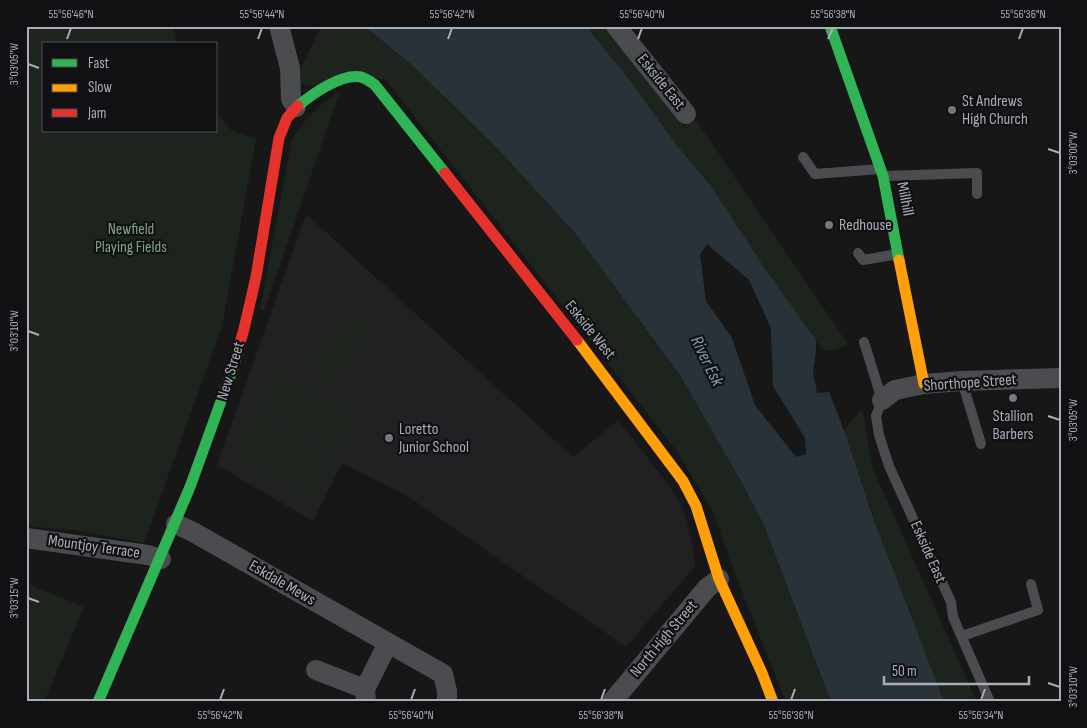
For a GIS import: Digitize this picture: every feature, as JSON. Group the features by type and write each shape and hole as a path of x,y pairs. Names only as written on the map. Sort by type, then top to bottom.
{"street":[{"path":"279,26 290,68 291,100 296,107"},
{"name":"Eskside East","path":"616,26 686,114"},
{"name":"Millhill","path":"830,26 882,172 924,384"},
{"name":"Eskside West","path":"296,107 336,82 348,78 358,77 367,79 375,85 604,372 684,481 705,531 719,579 762,673 773,702"},
{"name":"New Street","path":"98,702 176,524 206,447 237,354 250,305 277,147 283,125 296,107"},
{"name":"Shorthope Street","path":"882,400 895,390 924,384 1061,378"},
{"name":"Eskdale Mews","path":"176,524 443,674 447,691 447,702"},
{"name":"Mountjoy Terrace","path":"26,538 148,555 161,559"},
{"name":"North High Street","path":"612,702 707,588 719,579"},
{"path":"316,670 366,695 388,643"}],"lane":[{"path":"802,157 815,174 882,172 977,173 977,194"},
{"path":"858,253 863,260 899,254"},
{"path":"864,342 882,400"},
{"path":"962,381 981,444"},
{"name":"Eskside East","path":"882,400 876,416 879,435 889,466 951,602 954,617 990,702"},
{"path":"962,636 1038,610 1031,584"}],"shaded area":[{"name":"Loretto Junior School","path":"306,214 573,457 618,420 669,485 681,504 686,519 695,566 626,647 406,495 342,463 313,521 217,465"}],"green space":[{"name":"Newfield Playing Fields","path":"26,26 173,26 177,42 42,42 42,132 218,132 218,114 232,131 256,139 222,326 144,543 81,531 26,526"},
{"path":"321,26 364,26 412,65 497,148 575,233 680,375 742,483 764,525 831,702 786,702 735,574 713,512 676,450 385,79 307,86 299,82 298,74"},
{"path":"586,26 605,26 684,126 696,120 848,344 829,351 819,345 770,276 710,185 675,143 631,82"},
{"path":"340,91 264,311 260,309 292,139 313,112"},
{"path":"348,312 371,330 329,386 306,368"},
{"path":"275,368 360,418 339,454 254,403"},
{"path":"253,409 335,457 311,498 229,450"},
{"path":"862,409 873,469 977,702 944,702 904,601 844,430"},
{"path":"26,583 84,607 44,702 26,702"}],"water":[{"name":"River Esk","path":"364,26 586,26 631,82 675,143 710,185 770,276 816,340 813,371 817,393 829,392 844,430 874,520 944,702 831,702 764,525 680,375 575,233 497,148 412,65","holes":["707,244 749,280 771,328 773,386 805,438 806,454 796,457 755,405 732,338 706,301 700,255"]}],"traffic: fast":[{"path":"830,26 883,176 899,260"},
{"path":"298,106 319,90 336,81 345,78 361,77 375,85 445,173"},
{"path":"98,702 190,487 233,368"}],"traffic: slow":[{"path":"899,260 924,384"},
{"path":"577,340 683,481 696,506 719,579 762,673 773,702"}],"traffic: jam":[{"path":"233,368 256,277 279,138 287,118 298,106"},
{"path":"445,173 577,340"}],"place":[{"name":"St Andrews High Church","path":"952,110"},
{"name":"Redhouse","path":"829,225"},
{"name":"Stallion Barbers","path":"1013,398"},
{"name":"Loretto Junior School","path":"389,438"}]}
